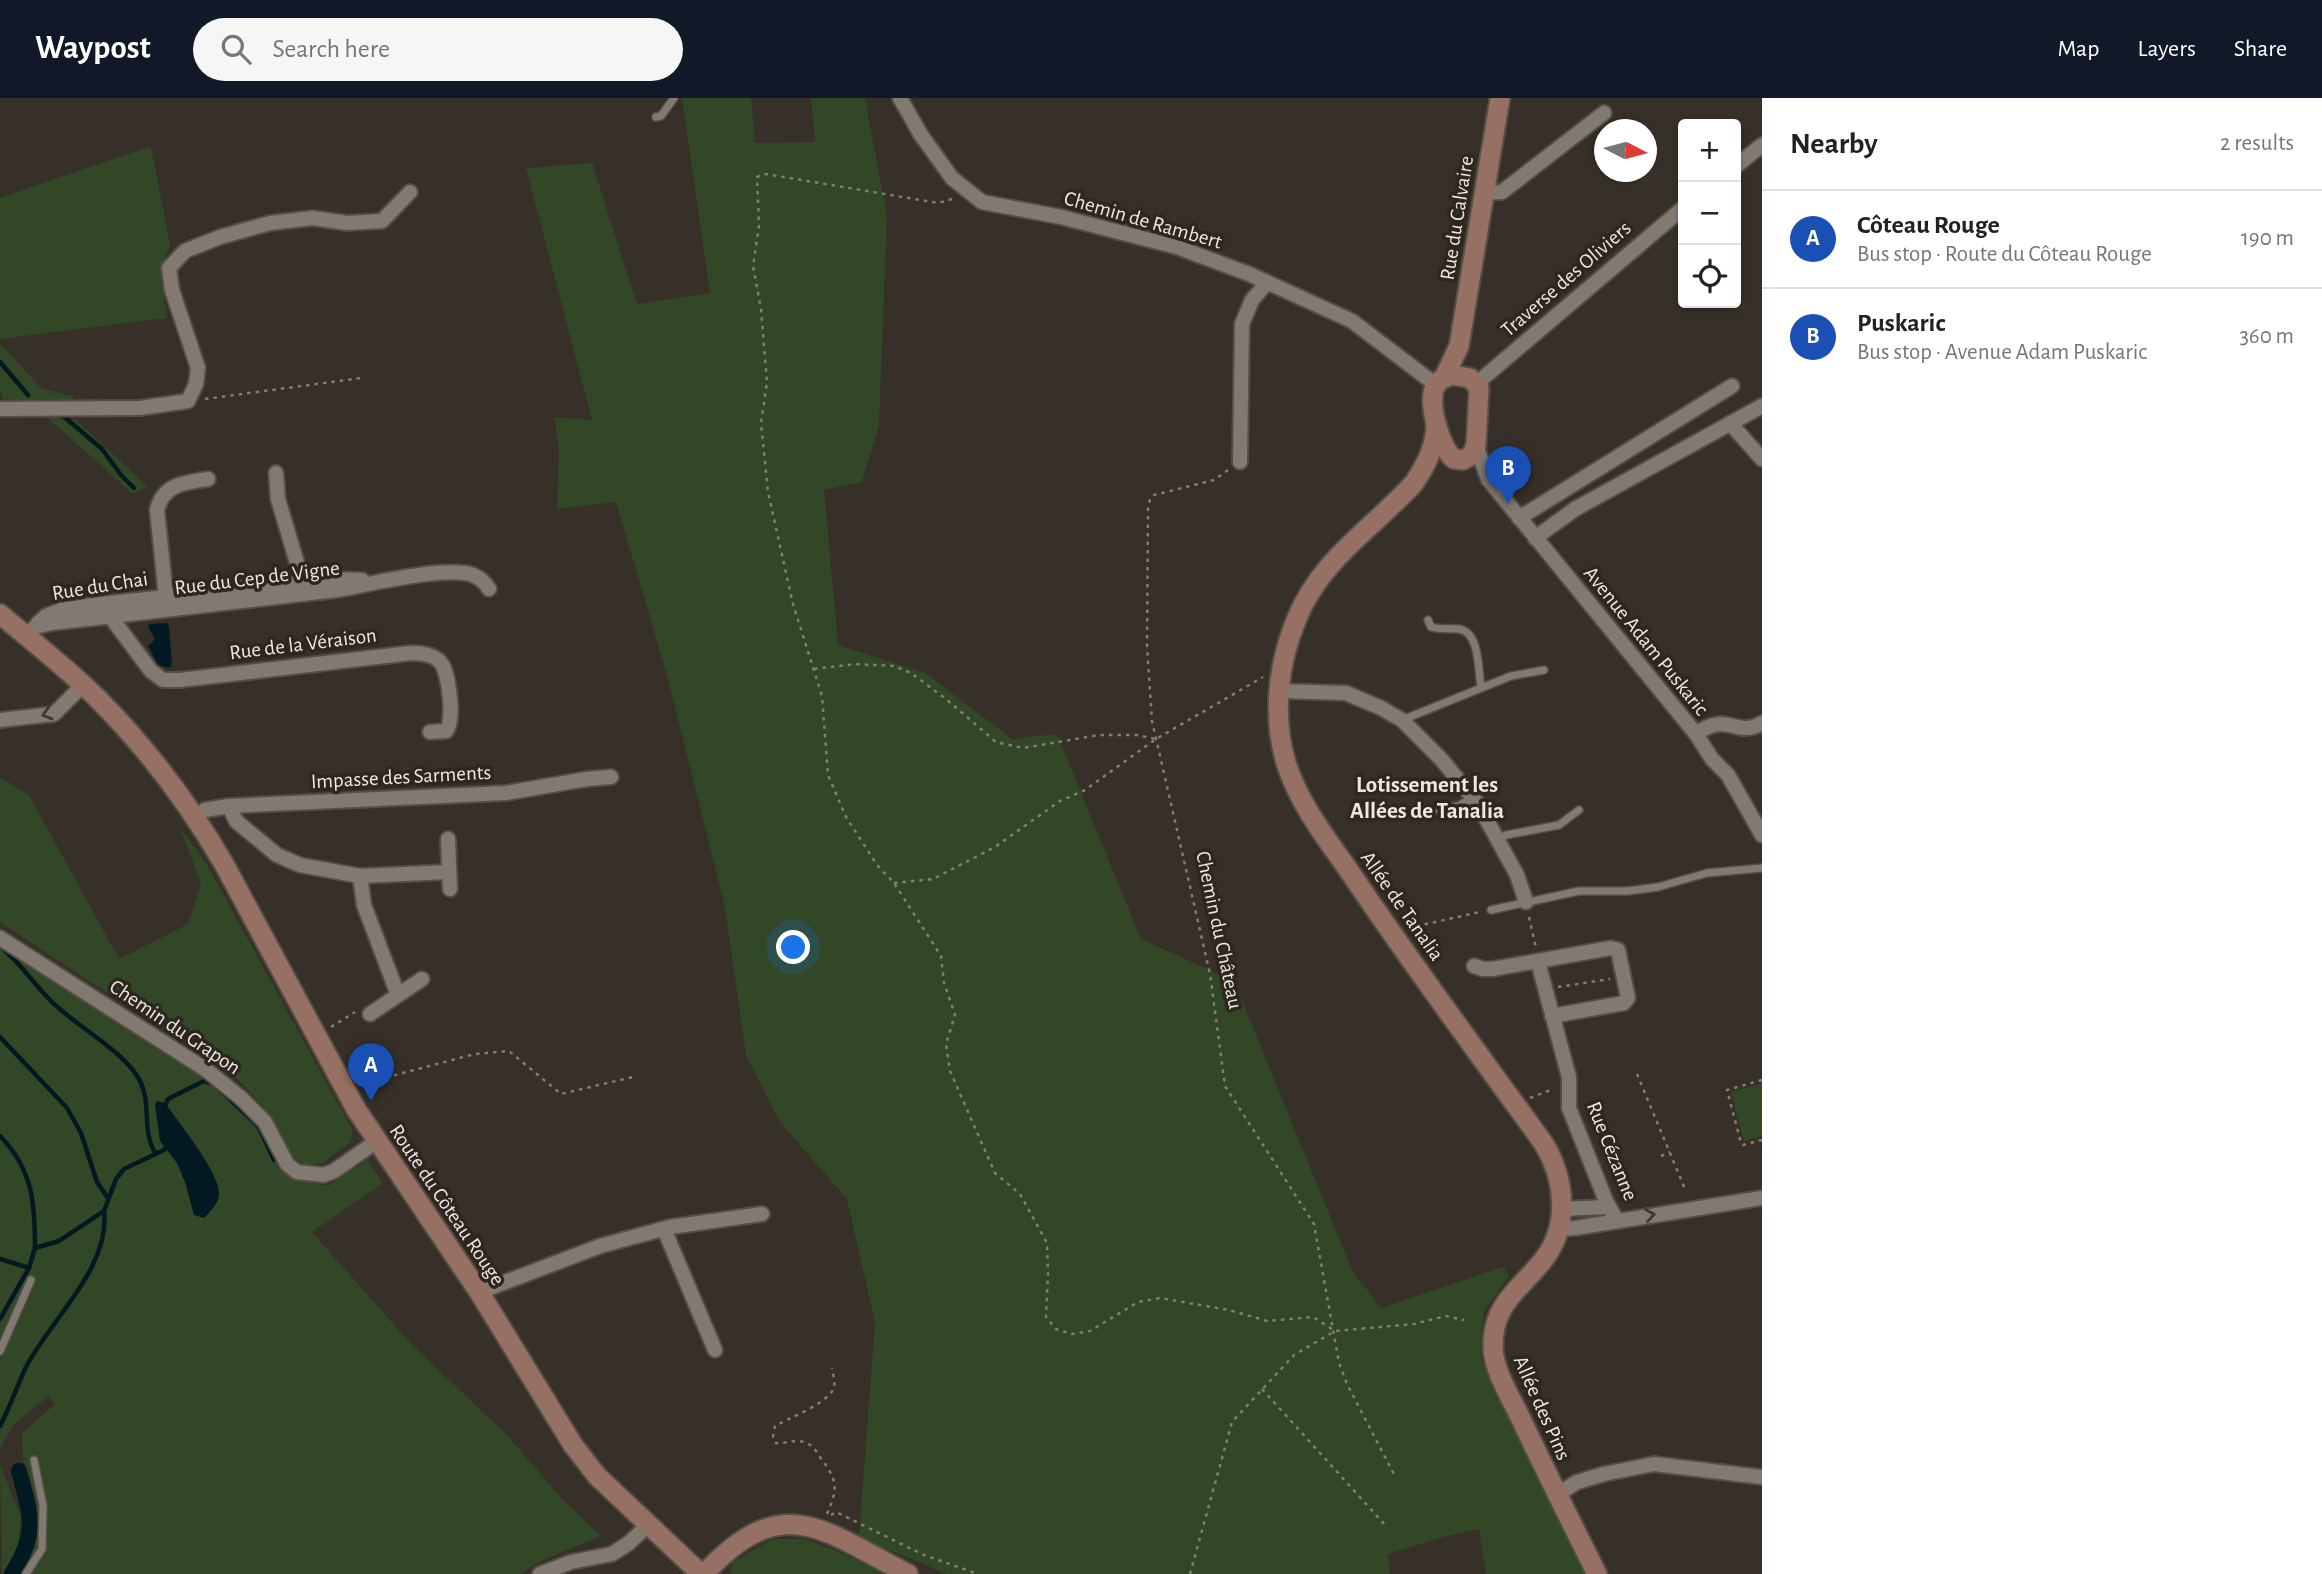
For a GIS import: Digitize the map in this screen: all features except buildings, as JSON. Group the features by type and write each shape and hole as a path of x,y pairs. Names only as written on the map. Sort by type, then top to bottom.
{"street":[{"name":"Chemin de Rambert","path":"900,98 920,135 952,178 982,202 1060,217 1177,247 1249,274 1352,321 1440,381"},
{"name":"Rue du Calvaire","path":"1440,381 1459,346 1500,98"},
{"path":"1484,193 1502,192 1604,113"},
{"path":"1741,162 1762,145"},
{"path":"0,409 140,408 188,401 196,384 198,368 172,290 169,268 185,251 220,237 270,223 313,218 347,223 382,221 410,192"},
{"name":"Traverse des Oliviers","path":"1473,381 1678,212"},
{"path":"1240,461 1242,324 1252,300 1266,284"},
{"name":"Rue du Calvaire","path":"1459,346 1464,368 1479,393 1476,445"},
{"path":"1456,459 1446,451 1433,410 1440,381 1457,374 1473,381"},
{"path":"1519,518 1732,386"},
{"path":"1535,538 1575,509 1762,406"},
{"name":"Allée de Tanalia","path":"1436,423 1434,444 1425,466 1403,495 1322,573 1297,616 1287,644 1280,683 1282,743 1286,763 1301,799 1377,912 1544,1144 1557,1168 1560,1182 1561,1209 1558,1229"},
{"path":"1730,423 1762,459"},
{"path":"1425,466 1438,458 1456,459 1472,455 1476,445"},
{"name":"Avenue Adam Puskaric","path":"1476,445 1488,479 1696,734 1712,759 1728,775 1762,835"},
{"name":"Avenue Adam Puskaric","path":"1456,459 1488,479"},
{"path":"276,473 278,499 303,583"},
{"path":"166,597 157,510 159,502 170,489 180,483 208,479"},
{"name":"Rue du Cep de Vigne","path":"31,632 110,616 337,590 377,581 456,572 474,575 485,582 489,589"},
{"name":"Rue du Chai","path":"31,632 46,616 61,610 334,579 377,581"},
{"name":"Route du Côteau Rouge","path":"0,614 31,632 83,685 150,757 195,817 224,864 344,1088 376,1141 481,1295 573,1445 597,1476 703,1574"},
{"name":"Rue de la Véraison","path":"110,616 151,671 163,680 426,653 440,661 448,675 451,724 446,731 430,733"},
{"path":"1280,683 1346,693 1402,720 1441,759 1473,797 1517,875 1526,902"},
{"path":"0,720 54,714 83,685"},
{"path":"1696,734 1717,723 1724,722 1743,729 1762,723"},
{"name":"Impasse des Sarments","path":"195,817 205,810 229,806 506,793 611,777"},
{"path":"229,806 236,821 277,855 300,865 360,876 449,872"},
{"path":"448,839 450,889"},
{"path":"360,876 364,905 398,995"},
{"name":"Chemin du Grapon","path":"0,938 205,1069 242,1098 265,1122 287,1164 297,1172 324,1175 334,1171 376,1141"},
{"path":"1474,966 1492,969 1614,948 1620,954 1628,998 1625,1003 1552,1016"},
{"name":"Rue Cézanne","path":"1538,962 1569,1083 1569,1108 1617,1221"},
{"path":"370,1014 422,979"},
{"path":"1558,1229 1762,1198"},
{"path":"1561,1209 1609,1207"},
{"path":"481,1295 490,1288 600,1246 664,1229 762,1214"},
{"path":"664,1229 715,1350"},
{"name":"Allée des Pins","path":"1558,1229 1553,1245 1543,1260 1502,1306 1493,1334 1493,1351 1497,1367 1556,1495 1597,1574"},
{"path":"1556,1495 1577,1482 1654,1464 1762,1477"},
{"path":"703,1574 724,1553 750,1534 766,1528 792,1524 833,1534 908,1574"},
{"path":"540,1574 571,1562 612,1554 648,1525"}],"lane":[{"path":"656,117 661,116 674,98"},
{"path":"1428,620 1431,627 1436,629 1461,629 1468,633 1473,641 1481,687"},
{"path":"1402,720 1511,676 1544,670"},
{"path":"1394,816 1458,806 1473,797"},
{"path":"1497,839 1559,825 1579,810"},
{"path":"1491,910 1579,891 1638,890 1707,873 1762,868"},
{"path":"0,1352 31,1280"},
{"path":"26,1574 42,1549 43,1506 34,1460"}],"path":[{"path":"967,190 939,203 766,174 757,177 759,226 753,266 761,309 768,382 761,423 768,492 793,604 822,696 828,775 846,817 877,865 894,883 941,956 944,983 955,1015 946,1044 950,1071 995,1173 1020,1194 1046,1243 1046,1317 1056,1329 1072,1334 1090,1331 1138,1302 1160,1298 1229,1310 1267,1321 1313,1317 1335,1331"},
{"path":"188,401 361,378"},
{"name":"Chemin du Château","path":"1240,461 1214,480 1154,495 1150,499 1147,646 1152,722 1210,974 1225,1086 1314,1224 1339,1363 1346,1384 1396,1478"},
{"path":"814,669 856,664 894,666 911,673 947,699 996,743 1023,748 1099,735 1137,735 1156,739"},
{"path":"894,883 933,879 995,848 1060,801 1086,790 1156,739 1261,677 1280,683"},
{"path":"1526,902 1538,962"},
{"path":"1402,930 1491,910"},
{"path":"1546,989 1624,976"},
{"path":"325,1030 360,1009 370,1014"},
{"path":"344,1088 475,1054 509,1051 561,1094 637,1076"},
{"path":"1637,1074 1685,1189"},
{"path":"1762,1080 1727,1090 1741,1143 1743,1145 1762,1140"},
{"path":"1523,1101 1569,1083"},
{"path":"1641,1104 1649,1101"},
{"path":"1757,1141 1759,1149"},
{"path":"1661,1156 1670,1152"},
{"path":"1190,1574 1232,1422 1294,1355 1335,1331 1414,1324 1446,1316 1464,1320"},
{"path":"832,1368 835,1380 832,1390 820,1402 775,1426 773,1437 776,1443 799,1441 813,1446 833,1474 836,1482 835,1496 825,1518 836,1512 924,1555 978,1574"},
{"path":"1262,1390 1386,1526"}],"green space":[{"path":"682,98 751,98 755,143 815,142 811,98 865,98 887,217 879,425 862,482 824,490 838,645 925,673 1012,739 1057,734 1141,939 1234,981 1352,1270 1381,1308 1503,1267 1509,1276 1484,1311 1481,1359 1590,1574 1486,1574 1479,1529 1388,1554 1390,1574 947,1574 859,1537 875,1322 847,1199 780,1122 746,1055 724,902 668,678 616,502 557,509 559,448 554,417 592,420 526,168 592,163 637,304 710,293"},
{"path":"151,146 170,245 163,272 167,318 0,339 0,198"},
{"path":"0,343 41,388 73,396 73,402 3,400 0,389"},
{"path":"47,417 76,420 147,486 133,494"},
{"path":"0,777 29,795 119,959 188,924 201,883 180,828 206,863 352,1129 351,1142 321,1164 302,1164 284,1148 264,1108 238,1079 0,922"},
{"path":"0,943 200,1071 257,1130 278,1168 300,1180 328,1186 367,1160 383,1183 312,1232 411,1344 507,1435 563,1500 601,1536 545,1559 519,1574 18,1574 30,1553 38,1522 23,1458 22,1433 55,1404 49,1396 14,1424 0,1449"},
{"path":"1762,1083 1762,1136 1744,1141 1731,1092"},
{"path":"0,1465 21,1517 18,1548 2,1574"},
{"path":"773,1539 807,1539 890,1574 730,1574 733,1562"}],"water":[{"path":"167,623 172,665 169,668 158,665 148,646 155,639 149,624"},
{"path":"157,1101 165,1103 214,1176 219,1196 204,1218 194,1215 177,1163 160,1141 155,1105"}],"waterway":[{"path":"0,362 28,395"},
{"path":"62,415 102,449 134,488"},
{"path":"0,946 59,1008 133,1070 144,1090 149,1137 156,1154"},
{"path":"0,1037 67,1108 81,1133 97,1182 107,1197"},
{"path":"164,1108 168,1099 204,1081 214,1084"},
{"path":"220,1090 258,1125 274,1160"},
{"path":"0,1136 26,1175 33,1202 35,1248"},
{"path":"0,1319 29,1268 35,1248 59,1241 104,1211 116,1179 124,1169 164,1150 168,1144"},
{"path":"0,1426 26,1367 89,1272 104,1232 104,1211"},
{"path":"0,1259 29,1268"},
{"path":"12,1574 26,1547 30,1524 19,1471"}],"place":[{"name":"Puskaric","path":"1508,504"},
{"name":"Côteau Rouge","path":"371,1101"}],"district":[{"name":"Lotissement les Allées de Tanalia","path":"1427,798"}]}
